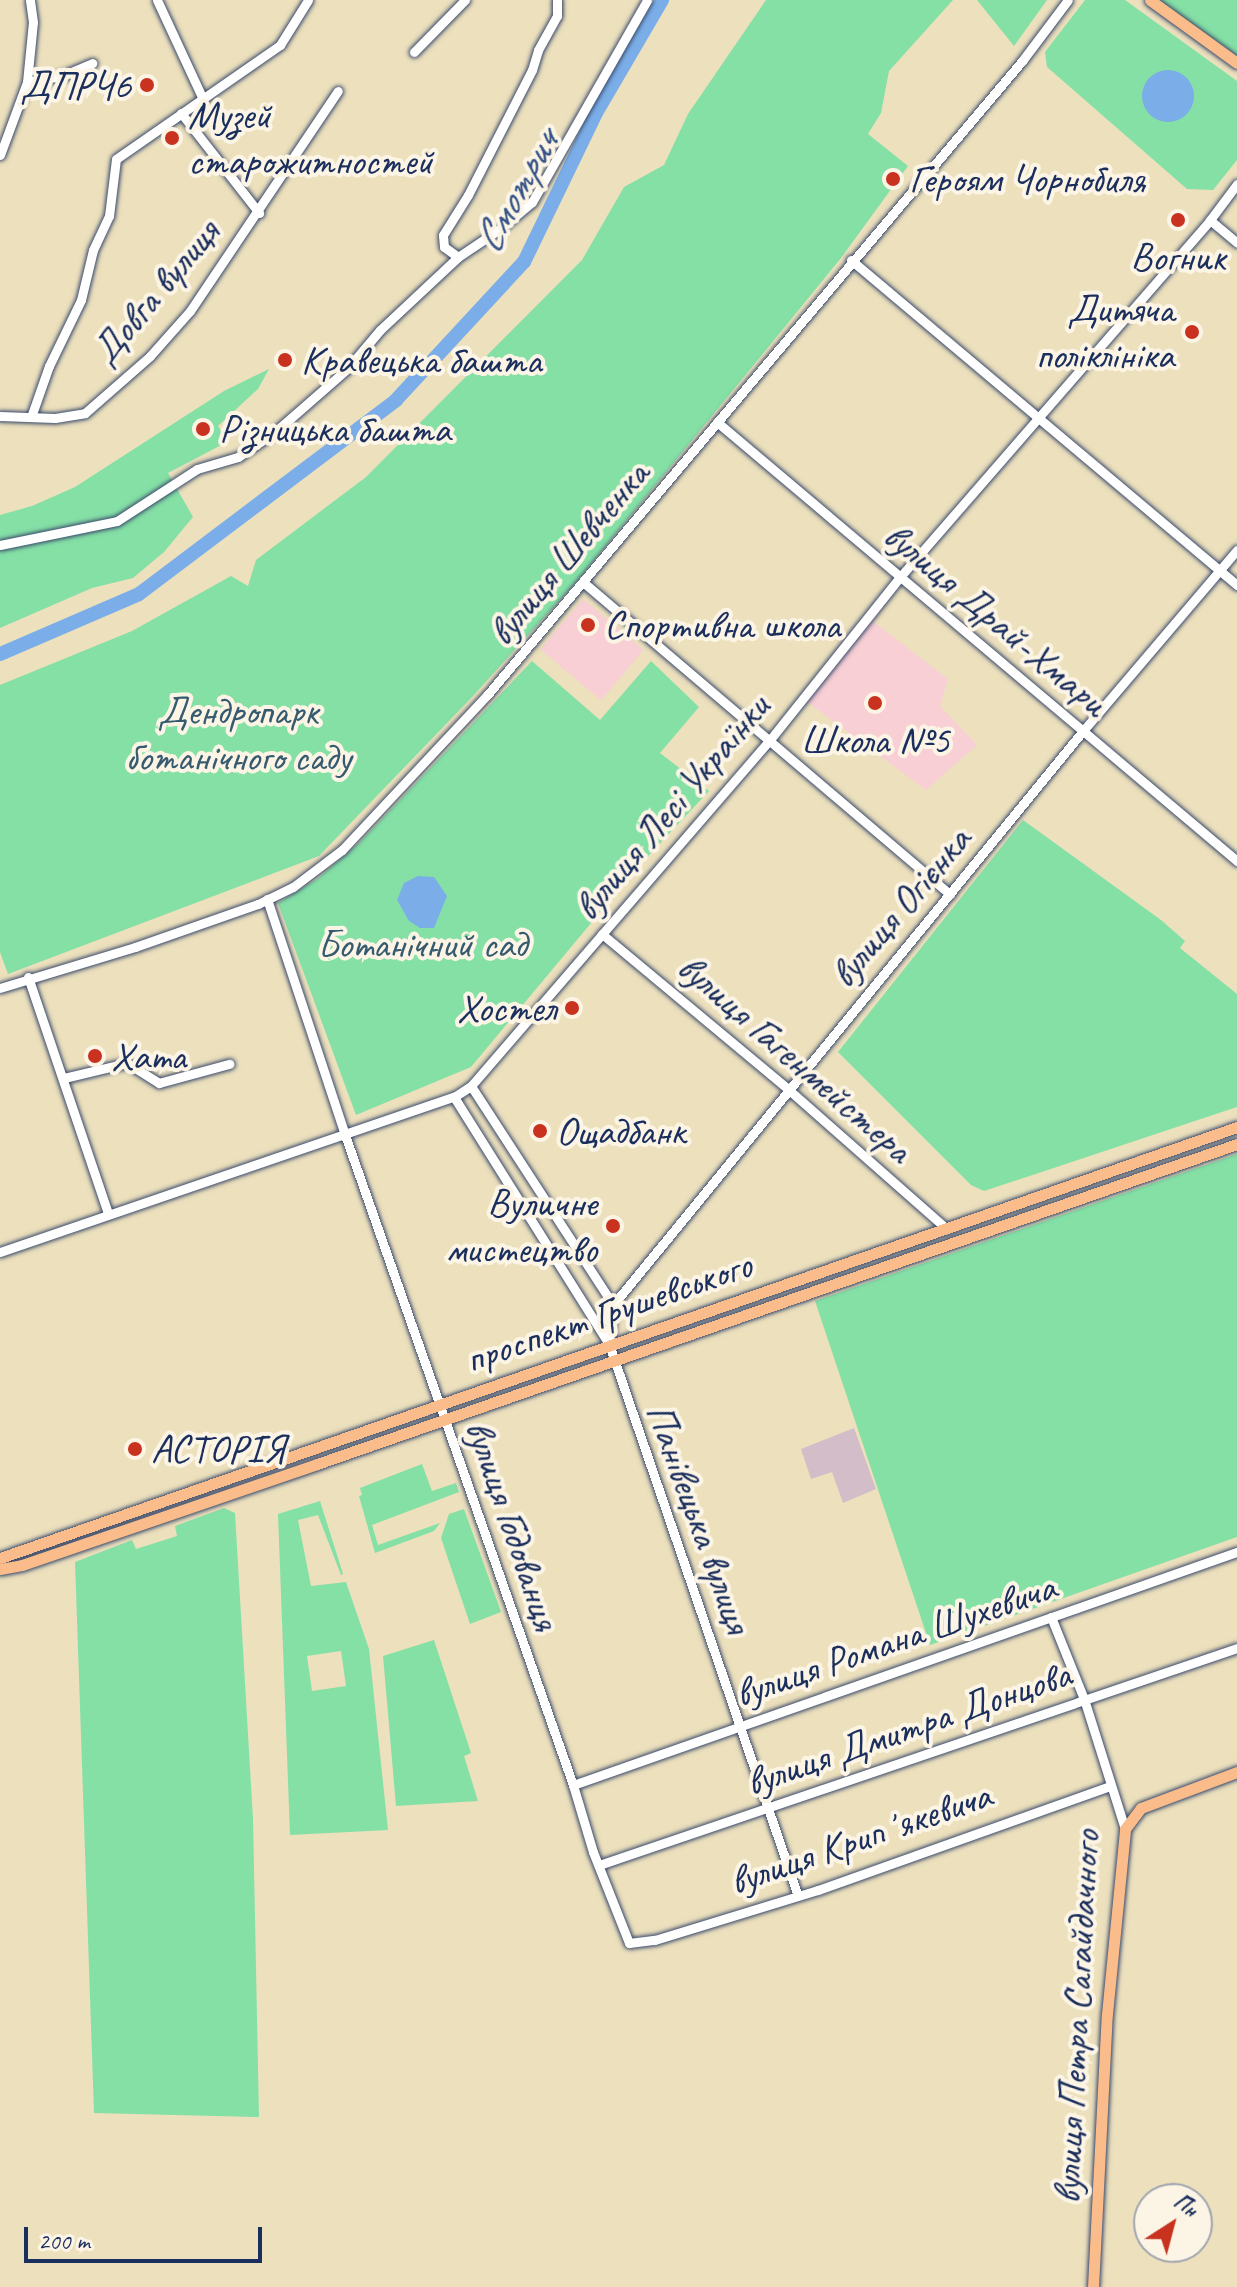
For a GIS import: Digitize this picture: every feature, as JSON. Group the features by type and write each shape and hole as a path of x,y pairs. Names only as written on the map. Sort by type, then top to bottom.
{"main road":[{"path":"1150,0 1237,63"},
{"name":"проспект Грушевського","path":"0,1558 1237,1127"},
{"name":"проспект Грушевського","path":"0,1569 22,1565 1237,1144"},
{"path":"1125,1829 1141,1808 1237,1772"},
{"name":"вулиця Петра Сагайдачного","path":"1093,2287 1107,2014 1125,1829"}],"street":[{"path":"0,155 27,82 33,22 30,0"},
{"path":"157,0 202,97"},
{"path":"31,417 49,366 81,300 93,250 109,216 111,179 116,159 280,45 308,0"},
{"path":"414,52 465,0"},
{"path":"458,257 444,247 443,235 532,70 557,16 557,0"},
{"path":"0,545 117,521 197,469 238,457 258,446 348,368 380,330 458,257 532,202 647,0"},
{"name":"вулиця Шевченка","path":"0,988 135,947 267,899 321,869 369,824 488,694 1022,61 1068,0"},
{"path":"27,82 62,76 92,63"},
{"name":"Довга вулиця","path":"0,416 76,416 103,400 190,311 259,213 338,91"},
{"path":"181,113 259,213"},
{"name":"вулиця Лесі Українки","path":"0,1252 454,1097 471,1086 769,741 900,577 1210,220 1237,184"},
{"path":"1210,220 1237,243"},
{"path":"851,260 1237,585"},
{"name":"вулиця Драй-Хмари","path":"717,422 1237,861"},
{"name":"вулиця Огієнка","path":"613,1305 1082,732 1237,550"},
{"path":"583,582 950,894"},
{"name":"вулиця Годованця","path":"267,899 438,1404 629,1943"},
{"name":"вулиця Гагенмейстера","path":"602,934 788,1089 947,1229"},
{"path":"28,977 108,1214"},
{"path":"64,1078 127,1063 159,1083 229,1064"},
{"path":"471,1086 613,1305"},
{"name":"Панівецька вулиця","path":"454,1097 609,1344 797,1893"},
{"name":"Панівецька вулиця","path":"609,1344 613,1305"},
{"name":"вулиця Романа Шухевича","path":"573,1785 1237,1552"},
{"name":"вулиця Петра Сагайдачного","path":"1051,1617 1084,1699 1125,1829"},
{"name":"вулиця Дмитра Донцова","path":"599,1865 1237,1648"},
{"name":"вулиця Крипʼякевича","path":"629,1943 655,1940 797,1893 818,1890 1110,1786"}],"shaded area":[{"name":"Спортивна школа","path":"583,599 644,650 601,700 541,650"},
{"name":"Школа №5","path":"870,619 948,679 940,706 977,745 926,790 806,701"},
{"path":"854,1428 876,1489 843,1503 832,1472 811,1479 801,1449"}],"green space":[{"name":"Дендропарк ботанічного саду","path":"766,0 953,0 889,71 881,113 868,134 908,166 841,258 577,581 473,696 319,856 8,974 0,952 0,685 132,631 231,576 248,586 256,560 366,477 582,260 624,187 664,165 688,114"},
{"path":"977,0 1047,0 1014,46"},
{"path":"1085,0 1125,0 1237,81 1237,160 1213,190 1187,189 1047,67 1045,52"},
{"path":"1150,0 1237,0 1237,63"},
{"path":"269,369 258,389 218,426 229,441 168,473 193,517 164,552 133,578 92,588 0,628 0,515 32,506 75,487 224,391"},
{"name":"Ботанічний сад","path":"532,661 600,720 651,661 699,707 660,753 709,791 637,868 471,1067 356,1115 278,903 317,879 358,844"},
{"path":"1023,820 1161,920 1185,941 1180,948 1237,994 1237,1107 984,1191 971,1185 838,1052"},
{"path":"1237,1154 1237,1537 930,1645 815,1301"},
{"path":"422,1464 432,1491 456,1483 459,1492 372,1525 378,1545 440,1523 434,1531 375,1553 359,1496 362,1495 360,1488"},
{"path":"320,1501 343,1574 318,1515 298,1520 311,1586 346,1582 369,1649 388,1830 290,1835 278,1514","holes":["341,1651 346,1686 312,1691 307,1656"]},
{"path":"224,1508 235,1513 253,1819 259,2117 94,2113 75,1562 132,1540 136,1549 177,1536 175,1526"},
{"path":"464,1509 501,1612 470,1624 441,1538 449,1514"},
{"path":"434,1640 471,1753 464,1756 478,1801 396,1806 383,1656"}],"water":[{"path":"1168,70 1187,77 1194,96 1187,115 1168,122 1149,115 1142,96 1149,77"},
{"path":"418,876 434,877 447,896 434,928 420,928 409,921 397,900 404,883"}],"waterway":[{"name":"Смотрич","path":"0,654 139,594 396,400 524,262 596,113 662,0"}],"place":[{"name":"ДПРЧ6","path":"147,85"},
{"name":"Музей старожитностей","path":"172,138"},
{"name":"Героям Чорнобиля","path":"893,179"},
{"name":"Вогник","path":"1178,220"},
{"name":"Дитяча поліклініка","path":"1192,332"},
{"name":"Кравецька башта","path":"285,360"},
{"name":"Різницька башта","path":"203,429"},
{"name":"Спортивна школа","path":"588,625"},
{"name":"Школа №5","path":"875,703"},
{"name":"Хостел","path":"572,1008"},
{"name":"Хата","path":"95,1056"},
{"name":"Ощадбанк","path":"540,1131"},
{"name":"Вуличне мистецтво","path":"613,1226"},
{"name":"АСТОРІЯ","path":"135,1449"}]}
